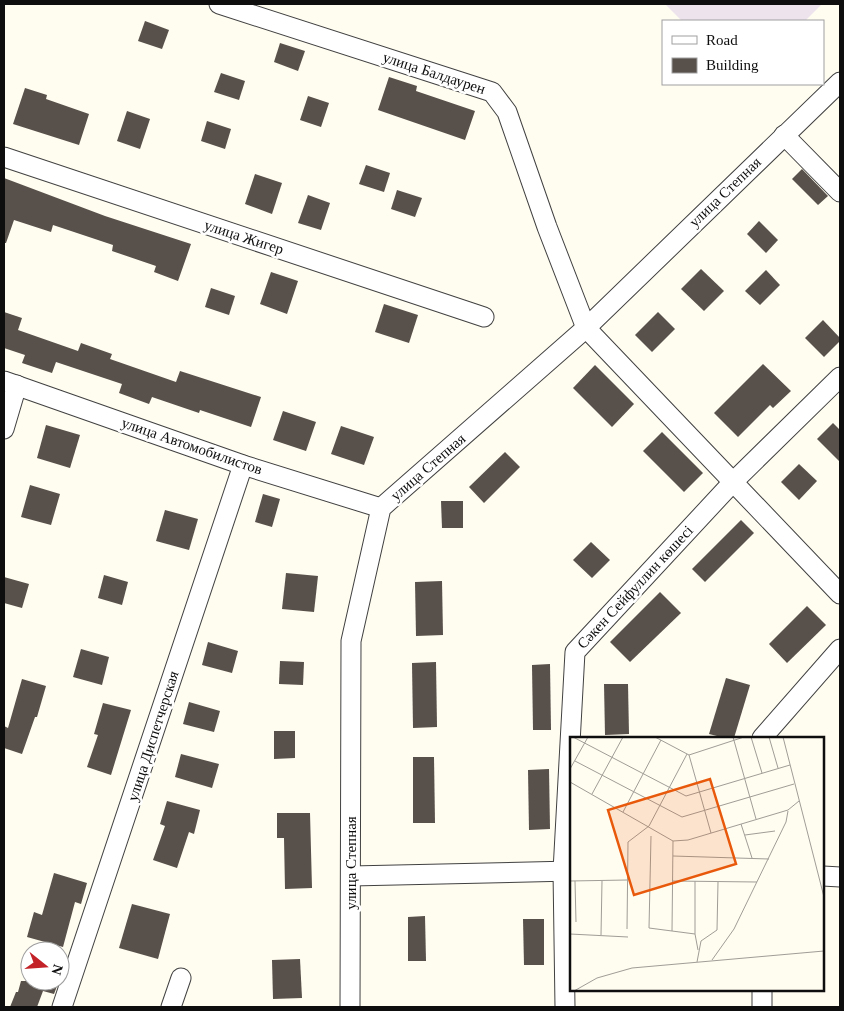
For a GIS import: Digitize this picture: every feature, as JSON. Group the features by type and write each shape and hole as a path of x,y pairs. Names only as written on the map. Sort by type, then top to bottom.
{"street":[{"name":"улица Балдаурен","path":"219,4 492,92 507,112 547,227 586,328"},
{"name":"улица Степная","path":"350,1007 351,641 381,508 586,328 840,82"},
{"path":"784,135 840,192"},
{"name":"улица Жигер","path":"4,157 484,317"},
{"path":"586,328 840,594"},
{"name":"Сәкен Сейфуллин көшесі","path":"572,737 575,652 733,482 840,377"},
{"path":"4,429 11,383"},
{"name":"улица Автомобилистов","path":"11,383 243,466 381,508"},
{"name":"улица Диспетчерская","path":"62,1007 243,466"},
{"path":"763,737 840,649"},
{"name":"Сәкен Сейфуллин көшесі","path":"564,1007 570,789"},
{"path":"351,876 567,871"},
{"path":"824,876 840,877"},
{"path":"171,1007 181,978"},
{"path":"762,991 762,1007"}],"shaded area":[{"path":"665,4 822,4 806,20 681,20"}],"building":[{"path":"145,21 169,30 162,49 138,41"},
{"path":"280,43 305,51 298,71 274,62"},
{"path":"221,73 245,81 239,100 214,92"},
{"path":"389,77 417,86 416,91 475,111 465,140 378,110"},
{"path":"25,88 47,95 46,99 89,114 79,145 13,124"},
{"path":"308,96 329,103 321,127 300,120"},
{"path":"127,111 150,119 140,149 117,141"},
{"path":"207,121 231,129 225,149 201,141"},
{"path":"366,165 390,173 384,192 359,184"},
{"path":"802,169 828,196 818,205 792,179"},
{"path":"255,174 282,183 272,214 245,204"},
{"path":"4,178 105,216 191,244 178,281 154,272 156,266 112,251 113,245 53,225 51,232 14,220 6,243 4,243"},
{"path":"397,190 422,198 415,217 391,209"},
{"path":"308,195 330,203 321,230 298,223"},
{"path":"759,221 778,240 766,253 747,234"},
{"path":"701,269 724,291 704,311 681,289"},
{"path":"766,270 780,285 760,305 745,291"},
{"path":"271,272 298,281 287,314 260,304"},
{"path":"211,288 235,296 229,315 205,307"},
{"path":"384,304 418,315 409,343 375,332"},
{"path":"4,312 22,318 18,330 78,351 81,343 112,354 110,359 176,382 180,371 261,397 251,427 200,410 199,413 152,397 149,404 119,393 122,384 56,362 52,373 22,363 25,355 4,348"},
{"path":"658,312 675,329 652,352 635,335"},
{"path":"823,320 840,338 840,341 824,357 805,338"},
{"path":"763,364 791,391 773,408 770,405 738,437 714,413"},
{"path":"595,365 634,404 612,427 573,388"},
{"path":"283,411 316,422 306,451 273,440"},
{"path":"833,423 840,430 840,462 817,439"},
{"path":"46,425 80,435 70,468 37,458"},
{"path":"341,426 374,437 364,465 331,454"},
{"path":"662,432 703,473 684,492 643,451"},
{"path":"505,452 520,467 484,503 469,487"},
{"path":"799,464 817,481 799,500 781,482"},
{"path":"30,485 60,494 51,525 21,517"},
{"path":"263,494 280,499 272,527 255,522"},
{"path":"441,501 463,501 463,528 442,528"},
{"path":"165,510 198,519 189,550 156,541"},
{"path":"741,520 754,533 705,582 692,569"},
{"path":"591,542 610,560 592,578 573,560"},
{"path":"286,573 318,576 314,612 282,609"},
{"path":"104,575 128,582 122,605 98,598"},
{"path":"4,577 29,584 22,608 4,603"},
{"path":"442,581 443,635 416,636 415,582"},
{"path":"660,592 681,613 630,662 610,642"},
{"path":"807,606 826,625 787,663 769,644"},
{"path":"208,642 238,651 232,673 202,665"},
{"path":"81,649 109,657 102,685 73,677"},
{"path":"280,661 304,662 303,685 279,684"},
{"path":"436,662 437,727 413,728 412,663"},
{"path":"550,664 551,730 533,730 532,665"},
{"path":"726,678 750,685 734,737 721,737 709,734"},
{"path":"22,679 46,686 37,717 35,717 22,754 4,748 4,726 8,728"},
{"path":"604,684 628,684 629,734 605,735"},
{"path":"189,702 220,711 214,732 183,724"},
{"path":"103,703 131,710 111,775 87,767 98,735 94,734"},
{"path":"274,731 295,731 295,758 274,759"},
{"path":"181,754 219,764 212,788 175,777"},
{"path":"413,757 434,757 435,823 413,823"},
{"path":"549,769 550,829 529,830 528,770"},
{"path":"167,801 200,810 194,834 189,832 177,868 153,860 165,826 160,824"},
{"path":"277,813 310,813 312,888 285,889 284,838 277,838"},
{"path":"54,873 87,883 81,904 75,902 65,941 41,941 27,937 34,912 42,915"},
{"path":"132,904 170,914 158,959 119,948"},
{"path":"425,916 426,961 408,961 408,917"},
{"path":"523,919 544,919 544,965 524,965"},
{"path":"300,959 302,998 273,999 272,960"},
{"path":"20,985 20,991 43,991 37,1007 10,1007 16,992 18,992"},
{"path":"43,991 55,991 54,994"}]}
